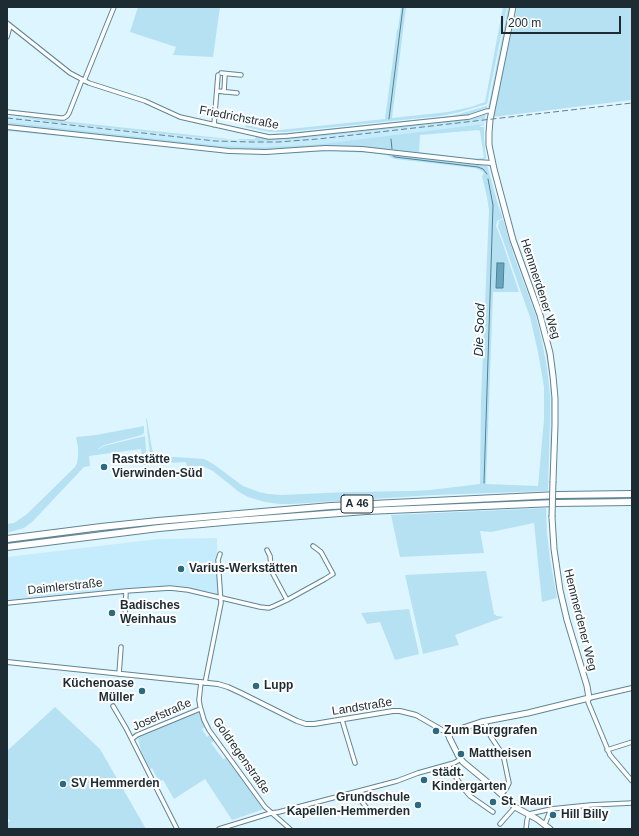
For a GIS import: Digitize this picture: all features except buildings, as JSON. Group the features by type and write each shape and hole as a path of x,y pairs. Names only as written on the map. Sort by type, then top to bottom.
{"highway":[{"name":"A 46","path":"7,539 158,521 331,506 550,495 632,494"},
{"name":"A 46","path":"7,547 159,528 234,521 457,507 632,502"}],"main road":[{"name":"Hemmerdener Weg","path":"513,7 489,127 489,138 492,163 514,243 536,304 550,353 553,376 555,425 552,517 554,549 560,590 589,698"},
{"path":"550,829 537,818 515,807 461,759 447,732 589,698"}],"street":[{"path":"7,112 61,118 67,116 114,7"},
{"path":"7,37 9,25"},
{"name":"Friedrichstraße","path":"9,25 68,72 83,81 142,100 180,117 271,137 470,116 492,111"},
{"path":"221,74 241,75"},
{"path":"214,125 217,91 221,74"},
{"path":"221,74 224,92"},
{"path":"217,91 237,93"},
{"path":"7,127 229,150 261,152 325,148 357,149 492,163"},
{"name":"Daimlerstraße","path":"7,603 126,591 175,588 267,608 287,600 333,574 321,552 313,546"},
{"path":"267,550 270,556 273,574 287,600"},
{"name":"Goldregenstraße","path":"220,554 218,560 221,603 199,700 200,708 205,723 214,737 262,804 290,829"},
{"path":"126,591 125,619 128,624"},
{"path":"119,674 121,647"},
{"name":"Landstraße","path":"7,662 218,684 232,689 303,724 342,720 393,711 416,715 447,732"},
{"path":"632,688 589,698 588,702 607,750 632,781"},
{"path":"113,706 178,829"},
{"name":"Josefstraße","path":"132,740 137,735 200,708"},
{"path":"342,720 355,763"},
{"path":"485,722 491,737 504,759 509,783 502,794"},
{"path":"607,750 632,742"},
{"path":"219,829 271,813 355,793 397,781 418,773 448,765 461,759"},
{"path":"448,765 470,796 493,812"},
{"path":"355,793 366,807"},
{"path":"526,829 529,814 551,809 597,804 632,803"},
{"path":"500,824 515,807"},
{"path":"544,824 551,809"}],"shaded area":[{"path":"138,7 220,7 213,57 173,55 176,47 130,32"},
{"path":"401,7 406,7 392,118 448,112 485,102 503,7 507,7 487,104 441,116 287,132 269,132 245,127 246,125 268,130 280,130 385,119"},
{"path":"508,7 511,7 491,107 488,108"},
{"path":"517,7 632,7 632,100 493,117"},
{"path":"487,106 487,109 468,115 287,134 269,135 245,130 269,134 287,133 452,116"},
{"path":"486,113 485,119 297,139 266,141 238,140 255,139 256,136 269,139 283,138 469,118"},
{"path":"7,115 238,140 182,136 52,122"},
{"path":"7,116 182,136 252,141 297,139 485,119 484,124 457,128 321,144 252,147 224,146 7,122"},
{"path":"7,122 224,146 264,147 321,144 484,124 480,126 484,127 486,158 483,160 474,160 393,149 389,150 356,147 327,146 269,150 227,148 7,125","holes":["480,131 483,158 473,159 419,152 420,135"]},
{"path":"7,129 201,150 7,131"},
{"path":"330,150 362,151 487,166 503,218 497,221 496,226 519,292 493,292 486,484 538,486 544,419 544,387 538,352 530,317 498,227 499,221 503,219 514,256 536,316 547,368 550,395 548,491 434,495 280,504 265,502 248,497 239,492 213,471 202,466 187,466 186,462 151,464 146,418 155,457 204,459 243,486 268,494 282,495 412,491 480,484 481,400 489,210 482,176 484,173 475,168 395,159 387,155 371,153 330,151 259,154"},
{"path":"505,220 538,315 548,355 551,377 552,406 550,485 550,378 544,341 537,316 515,256"},
{"path":"497,263 504,263 503,288 496,288"},
{"path":"144,426 144,433 142,435 104,445 98,449 104,446 145,436 147,465 143,465 141,449 89,456 90,466 84,467 33,521 24,528 7,533 7,524 14,523 27,514 75,467 78,456 76,437 96,435"},
{"path":"546,508 550,559 557,598 542,602 534,523 491,532 480,531 484,553 400,557 391,515"},
{"path":"217,538 219,595 189,588 155,586 7,601 7,557 158,539"},
{"path":"486,571 494,614 504,617 455,635 459,645 423,654 405,575"},
{"path":"409,609 419,654 395,660 380,622 367,624 361,613"},
{"name":"SV Hemmerden","path":"55,707 100,749 146,829 7,829 7,823 10,821 7,817 7,751"},
{"path":"198,711 205,727 202,729 207,737 210,735 214,741 211,743 223,759 226,758 264,809 232,820 205,779 174,799 163,780 159,782 152,768 150,769 141,751 138,738 142,734"}],"waterway":[{"name":"Die Sood","path":"389,119 403,7"},
{"name":"Die Sood","path":"391,139 392,149"},
{"name":"Die Sood","path":"393,156 478,167 483,169 487,174"},
{"name":"Die Sood","path":"484,483 493,205 488,179"}],"railway":[{"path":"7,118 215,141 278,142 318,139 632,103"}],"place":[{"name":"Raststätte Vierwinden-Süd","path":"104,467"},
{"name":"Varius-Werkstätten","path":"181,569"},
{"name":"Badisches Weinhaus","path":"112,613"},
{"name":"Lupp","path":"256,686"},
{"name":"Küchenoase Müller","path":"142,691"},
{"name":"Zum Burggrafen","path":"436,731"},
{"name":"Mattheisen","path":"461,754"},
{"name":"städt. Kindergarten","path":"424,780"},
{"name":"SV Hemmerden","path":"63,784"},
{"name":"St. Mauri","path":"493,802"},
{"name":"Grundschule Kapellen-Hemmerden","path":"418,805"},
{"name":"Hill Billy","path":"553,815"}]}
